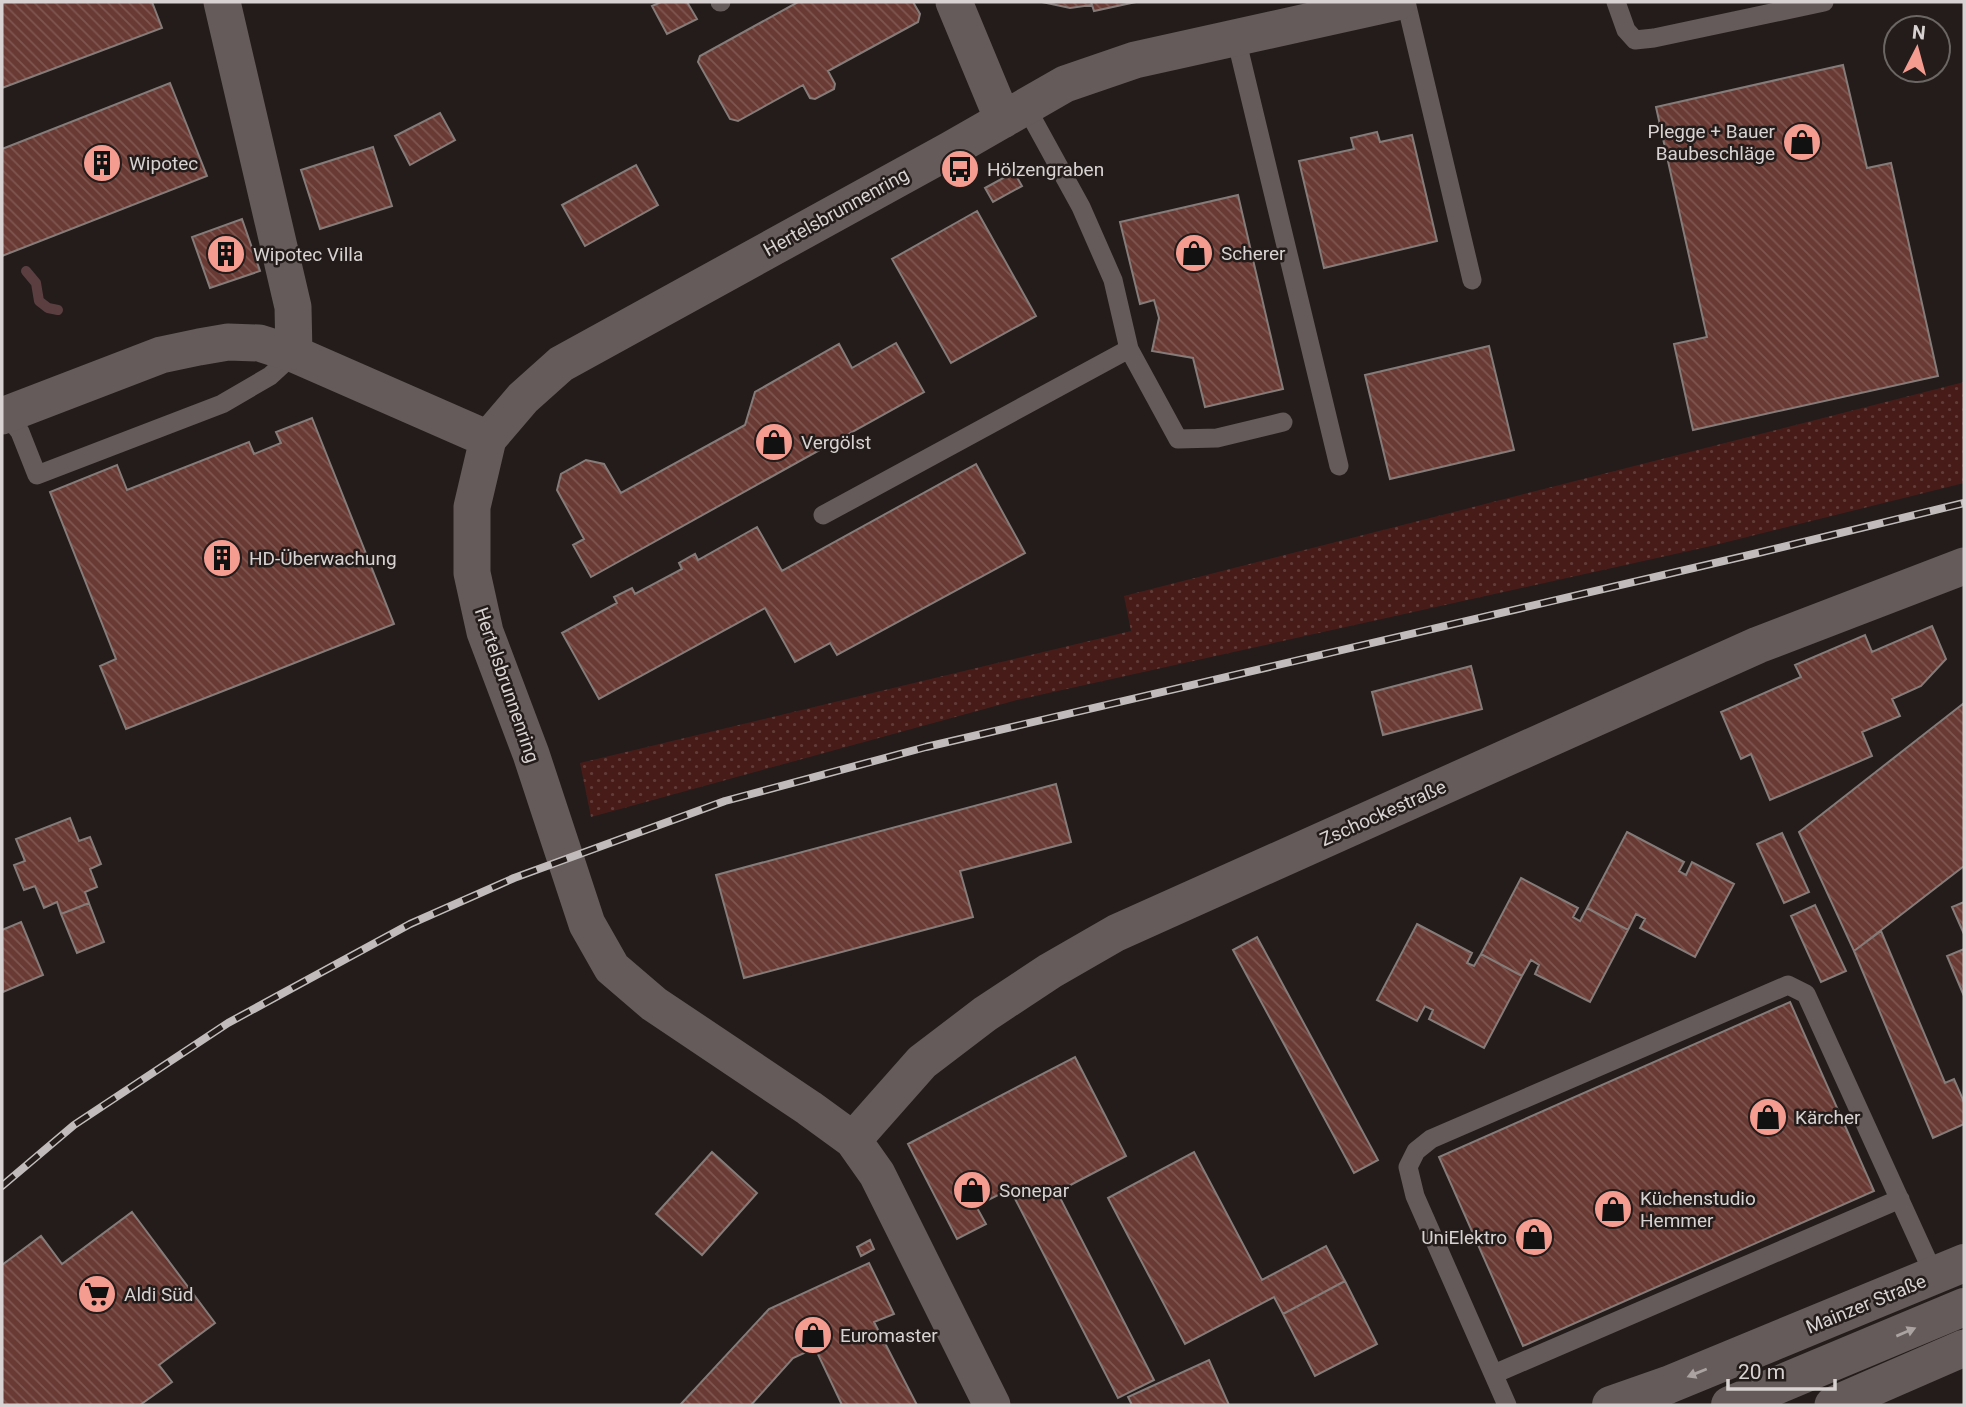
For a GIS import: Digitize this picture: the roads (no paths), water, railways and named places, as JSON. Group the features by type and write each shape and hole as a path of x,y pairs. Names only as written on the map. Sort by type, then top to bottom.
{"main road":[{"name":"Mainzer Straße","path":"1611,1405 1668,1385 1950,1270"},
{"path":"1730,1405 1964,1307"}],"street":[{"path":"222,2 293,307 294,354"},
{"path":"954,2 1015,113"},
{"name":"Hertelsbrunnenring","path":"992,1405 877,1174 853,1140 654,1004 612,968 587,924 531,754 485,632 472,573 472,507 488,439 523,398 561,364 1065,84 1136,60 1397,2"},
{"path":"4,416 161,355 228,342 259,343 294,354 488,439"},
{"name":"Zschockestraße","path":"853,1140 922,1062 985,1014 1050,971 1116,933 1758,645 1964,566"},
{"path":"1833,1405 1964,1348"}],"lane":[{"path":"1406,2 1472,280"},
{"path":"1616,2 1626,30 1635,40 1824,2"},
{"path":"1236,38 1339,466"},
{"path":"1015,113 1081,207 1113,280 1129,349 1178,439 1217,438 1283,422"},
{"path":"823,515 1129,349"},
{"path":"4,416 20,432 37,475 222,404 270,376 294,354"},
{"path":"1507,1405 1415,1196 1408,1167 1416,1151 1431,1139 1788,985 1806,994 1900,1199 1950,1270"},
{"path":"1494,1374 1900,1199"}],"waterway":[{"path":"26,271 36,283 39,301 48,308 58,310"}],"railway":[{"path":"2,1186 74,1125 228,1023 410,924 514,878 725,801 926,747 1964,503"}],"place":[{"name":"Plegge + Bauer Baubeschläge","path":"1802,142"},
{"name":"Wipotec","path":"102,163"},
{"name":"Hölzengraben","path":"960,169"},
{"name":"Scherer","path":"1194,253"},
{"name":"Wipotec Villa","path":"226,254"},
{"name":"Vergölst","path":"774,442"},
{"name":"HD-Überwachung","path":"222,558"},
{"name":"Kärcher","path":"1768,1117"},
{"name":"Sonepar","path":"972,1190"},
{"name":"Küchenstudio Hemmer","path":"1613,1209"},
{"name":"UniElektro","path":"1534,1237"},
{"name":"Aldi Süd","path":"97,1294"},
{"name":"Euromaster","path":"813,1335"}]}
